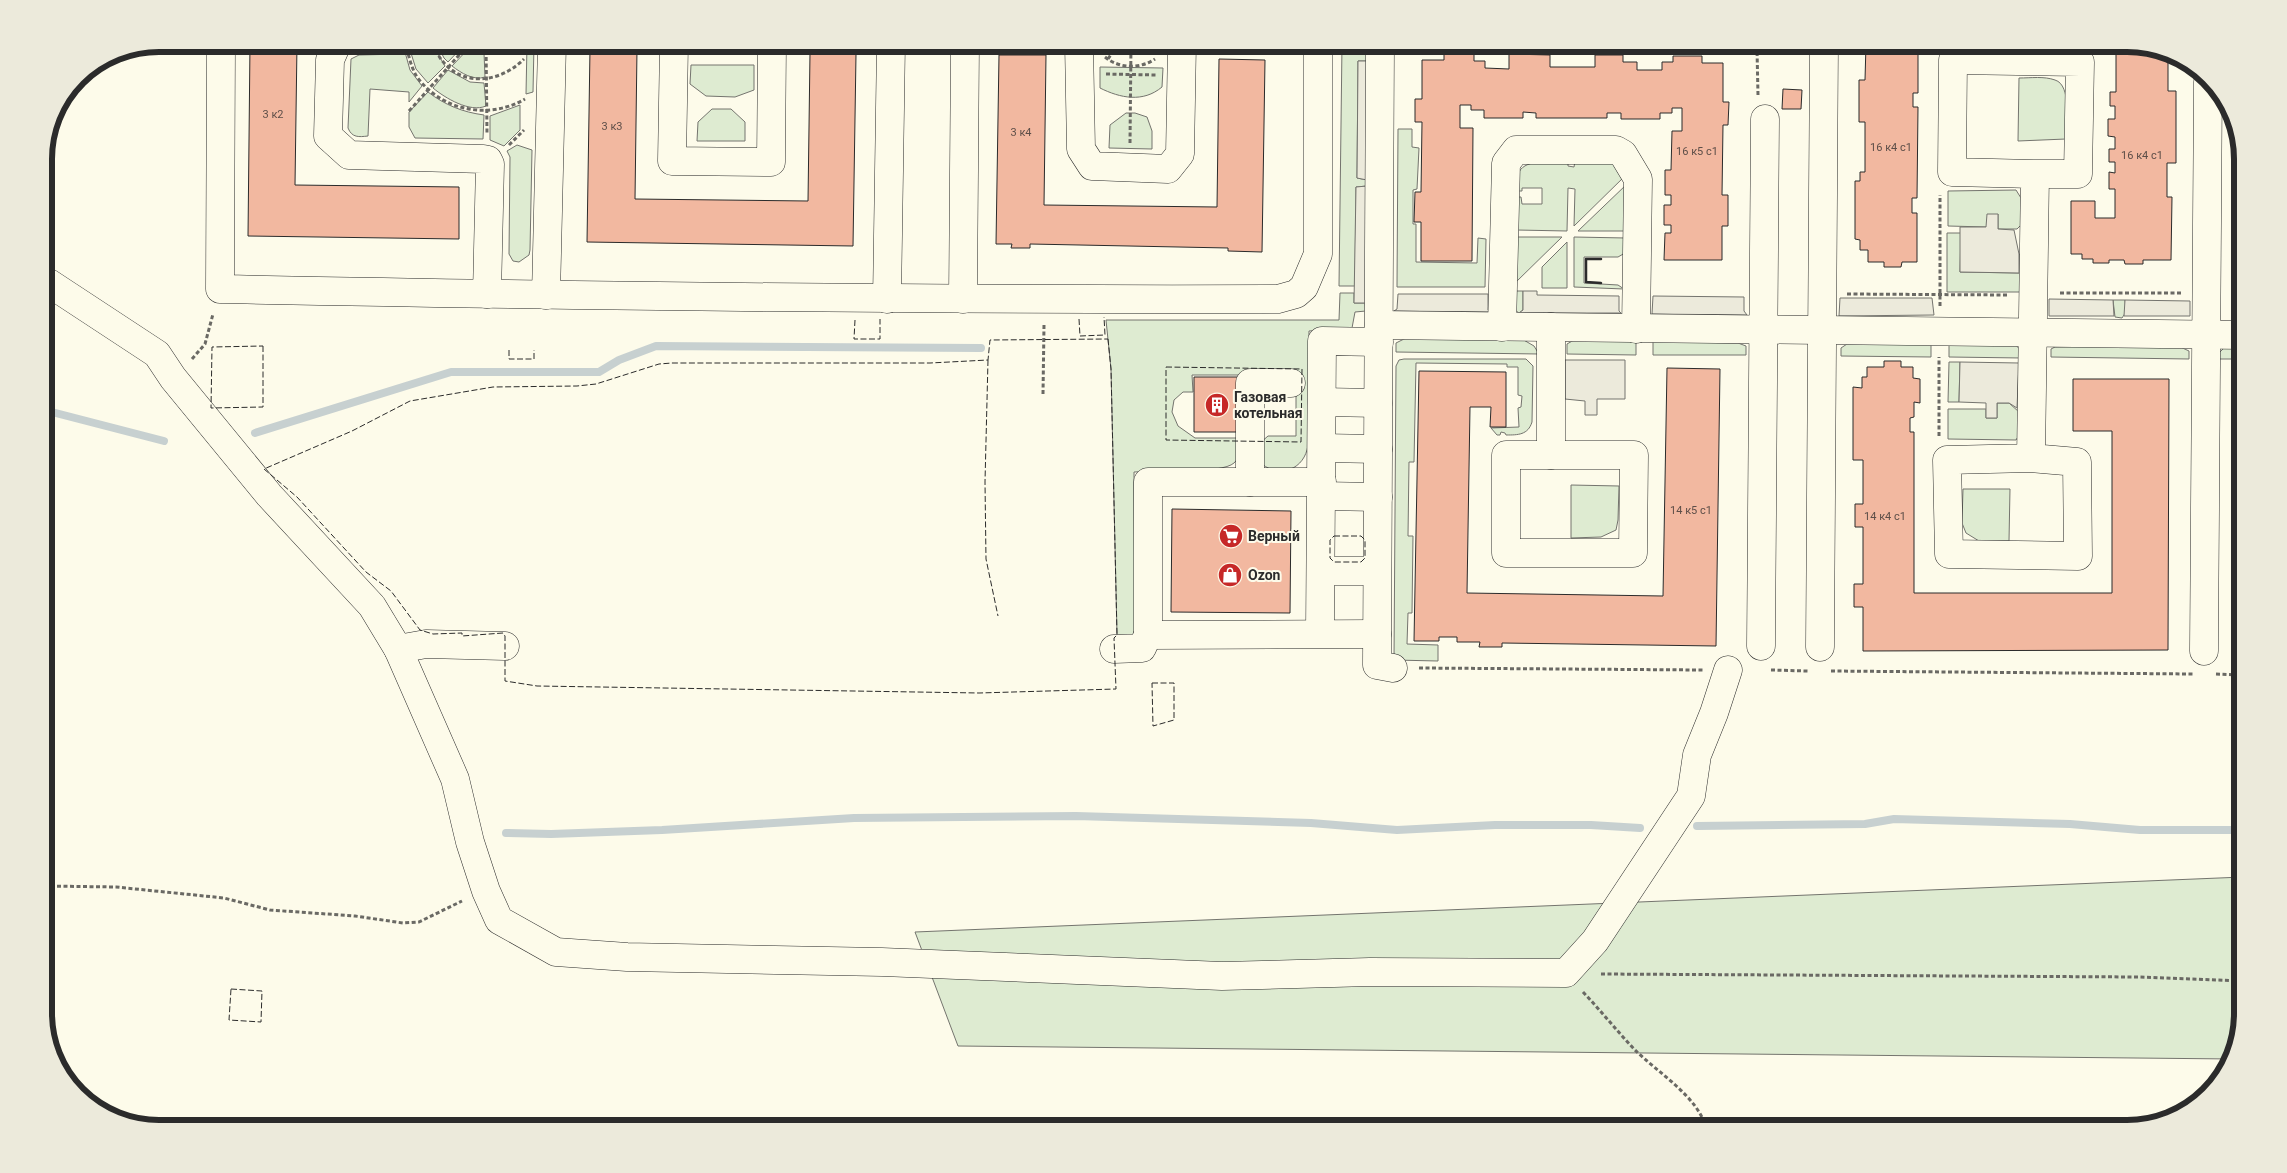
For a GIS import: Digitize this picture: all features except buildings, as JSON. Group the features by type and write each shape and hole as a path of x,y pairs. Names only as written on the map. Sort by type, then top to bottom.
{"street":[{"path":"221,52 220,289 887,299 1278,300 1296,294 1304,287 1318,254 1318,52"},
{"path":"334,52 330,60 328,136 349,155 488,160 490,164 487,294"},
{"path":"546,295 552,52"},
{"path":"674,52 672,160 770,162 772,52"},
{"path":"887,299 891,52"},
{"path":"963,299 965,52"},
{"path":"1091,52 1081,149 1092,166 1168,168 1180,154 1167,52"},
{"path":"1380,52 1377,665 1393,668"},
{"path":"1820,647 1824,52"},
{"path":"1953,60 2080,62 2078,174 2035,174 1952,172 1953,60"},
{"path":"2204,651 2208,89"},
{"path":"1761,646 1765,119"},
{"path":"1502,326 1506,163 1516,150 1616,150 1623,154 1638,179 1636,329"},
{"path":"2031,458 2035,174"},
{"path":"53,286 157,354 173,378 269,495 372,606 398,649 455,779 470,842 486,891 499,920 556,952 627,957 882,962 1222,976 1370,972 1566,973 1595,942 1691,796 1697,755 1714,714 1728,670"},
{"path":"1320,633 1322,341 1379,333 1502,326 2234,335"},
{"path":"1551,455 1552,327"},
{"path":"1250,482 1250,383 1291,383"},
{"path":"1322,402 1378,402"},
{"path":"1322,448 1378,449"},
{"path":"1506,455 1551,455 1634,455 1633,553 1506,553 1506,455"},
{"path":"2031,458 2078,462 2078,556 1949,554 1947,460 2031,458"},
{"path":"1114,649 1142,648 1148,635 1148,482 1250,482 1378,497"},
{"path":"1320,571 1378,571"},
{"path":"1148,635 1377,634"},
{"path":"398,649 426,644 473,640 505,646"}],"path":[{"path":"408,52 414,72 428,89 441,99 456,106 488,111 513,106 529,96"},
{"path":"438,52 441,59 448,66 462,76 487,80 501,76 514,69 524,59"},
{"path":"409,110 461,52"},
{"path":"486,52 487,135"},
{"path":"1096,52 1118,64 1131,66 1145,64 1165,52"},
{"path":"1108,59 1113,52"},
{"path":"1130,151 1131,52"},
{"path":"1757,52 1758,103 1765,119"},
{"path":"1097,74 1165,75"},
{"path":"503,150 529,125"},
{"path":"1940,187 1940,309"},
{"path":"173,378 184,370 205,344 220,289"},
{"path":"2057,293 2183,293"},
{"path":"1822,294 2012,295"},
{"path":"1043,394 1044,339"},
{"path":"1939,352 1939,442"},
{"path":"53,886 116,886 224,898 270,910 355,916 403,923 419,922 444,908 486,891"},
{"path":"1566,973 2130,977 2234,981"},
{"path":"1566,973 1636,1051 1684,1093 1704,1120"}],"green space":[{"path":"405,52 410,70 422,86 409,102 409,92 370,89 368,136 359,137 354,135 348,128 351,59 359,55 401,54"},
{"path":"411,52 437,52 445,66 428,83 416,69"},
{"path":"441,52 457,52 448,62"},
{"path":"465,52 482,52 484,53 485,77 476,78 463,74 452,66"},
{"path":"527,52 534,52 533,92 526,94"},
{"path":"1342,52 1358,52 1367,54 1368,61 1358,61 1357,178 1367,180 1367,186 1356,187 1355,286 1339,286"},
{"path":"1769,52 1808,52 1808,53"},
{"path":"691,65 754,65 754,90 735,97 706,96 690,84"},
{"path":"1100,67 1163,68 1162,87 1155,92 1139,97 1115,94 1100,88"},
{"path":"448,70 470,82 484,83 486,106 473,108 465,106 451,100 433,88"},
{"path":"2019,78 2046,78 2060,83 2064,89 2067,106 2066,139 2018,141"},
{"path":"428,92 454,107 484,115 483,139 415,138 409,127 409,112"},
{"path":"520,105 520,130 504,146 490,140 490,116"},
{"path":"712,109 731,109 745,122 745,141 697,141 698,122"},
{"path":"1126,113 1135,113 1147,117 1152,131 1152,149 1109,148 1110,125"},
{"path":"1398,129 1412,129 1412,147 1419,148 1417,189 1413,190 1413,224 1416,224 1416,262 1477,263 1478,238 1486,239 1485,287 1397,287"},
{"path":"517,145 532,150 530,250 529,255 519,262 513,261 509,254 510,157 507,151"},
{"path":"1568,161 1568,166 1574,167 1575,161 1614,163 1626,175 1574,226 1575,189 1568,188 1567,231 1516,230 1516,197 1521,197 1522,204 1542,204 1542,188 1522,188 1522,191 1516,191 1519,172 1534,163"},
{"path":"1627,184 1627,231 1578,231"},
{"path":"2016,190 2021,198 2021,225 2017,229 1998,229 1998,214 1987,227 1948,226 1948,191"},
{"path":"1947,233 1961,233 1960,272 2019,273 2019,254 2022,256 2021,292 1947,292"},
{"path":"1516,237 1562,237 1515,283"},
{"path":"1574,237 1626,238 1625,253 1618,257 1584,257 1584,283 1618,285 1624,289 1574,287"},
{"path":"1567,242 1567,288 1542,288 1542,267"},
{"path":"1515,291 1523,291 1523,310 1519,313 1515,310"},
{"path":"1340,293 1354,293 1354,303 1365,303 1366,311 1355,312 1352,328 1309,331 1308,445 1306,453 1297,466 1284,471 1276,471 1262,464 1260,443 1268,436 1296,436 1296,375 1192,375 1193,392 1183,392 1174,400 1172,412 1178,426 1195,438 1241,438 1239,455 1234,463 1227,467 1216,469 1134,472 1135,637 1114,638 1117,635 1111,369 1106,320 1339,320"},
{"path":"2113,300 2125,300 2126,312 2122,318 2115,317"},
{"path":"1408,337 1522,339 1534,346 1539,354 1396,352 1396,343"},
{"path":"1574,340 1636,340 1636,355 1567,354 1567,344"},
{"path":"1653,341 1738,343 1746,346 1746,355 1653,355"},
{"path":"1931,343 1931,357 1841,356 1841,348 1847,344"},
{"path":"1949,343 2015,344 2021,351 2022,358 1949,357"},
{"path":"2174,344 2189,351 2189,359 2051,357 2051,349 2055,347"},
{"path":"2225,347 2234,347 2234,359 2218,359 2219,353"},
{"path":"1526,359 1533,366 1532,422 1528,430 1518,434 1506,435 1501,432 1500,435 1497,435 1491,428 1519,427 1518,408 1521,407 1522,396 1518,395 1518,367 1507,367 1507,364 1416,363 1414,462 1409,462 1408,536 1413,536 1412,613 1408,613 1407,644 1438,645 1438,661 1394,660 1396,366 1399,360"},
{"path":"1949,362 1960,362 1959,402 1948,402"},
{"path":"1997,403 2009,403 2019,412 2019,435 2016,440 1948,439 1948,409 1986,409 1986,418 1997,418"},
{"path":"1571,485 1619,486 1616,530 1601,537 1571,538"},
{"path":"1963,489 2010,489 2009,541 1979,541 1966,533 1962,523"},
{"path":"2234,877 2234,1028 2224,1059 958,1046 915,932"}],"shaded area":[{"path":"1358,61 1368,61 1367,180 1357,178"},
{"path":"1367,186 1367,306 1365,303 1354,303 1356,187"},
{"path":"1987,214 1998,214 1998,229 2014,230 2019,254 2019,273 1960,272 1960,227 1986,227"},
{"path":"1523,291 1537,291 1537,295 1619,296 1619,311 1621,313 1519,313 1523,310"},
{"path":"1398,294 1488,294 1488,310 1490,312 1394,311 1397,309"},
{"path":"1653,296 1744,297 1744,311 1747,315 1652,314"},
{"path":"1840,298 1932,298 1934,315 1839,316"},
{"path":"2049,299 2113,300 2114,316 2049,316"},
{"path":"2125,300 2190,301 2190,316 2124,316"},
{"path":"1565,360 1625,360 1625,399 1597,399 1597,415 1585,415 1585,401 1565,399"},
{"path":"1960,362 2019,363 2017,408 2009,403 1997,403 1997,418 1986,418 1986,403 1959,402"}],"waterway":[{"path":"255,433 451,372 599,372 619,360 656,346 981,348"},
{"path":"53,412 164,441"},
{"path":"506,833 551,834 662,830 854,818 1076,816 1311,823 1397,830 1495,825 1591,825 1640,828"},
{"path":"1697,826 1865,824 1894,819 2070,824 2140,830 2234,830"}],"fence":[{"path":"1079,319 1080,336 1105,335 1104,317"},
{"path":"855,320 854,339 880,339 880,319"},
{"path":"1108,339 1111,369 1117,635 1114,638 1116,689 979,693 537,686 505,681 505,636 503,633 462,636 462,633 433,634 420,630 391,591 366,572 297,497 264,469 352,431 410,401 493,387 596,384 659,364 672,363 930,363 988,360 990,340 1108,339"},
{"path":"263,346 263,407 211,408 212,347 263,346"},
{"path":"509,350 509,359 534,359 534,350"},
{"path":"988,360 985,482 986,559 998,616"},
{"path":"1166,367 1302,369 1301,442 1166,440 1166,367"},
{"path":"1334,536 1361,536 1365,540 1365,558 1361,562 1334,562 1330,558 1330,540 1334,536"},
{"path":"1152,683 1174,683 1174,720 1153,726 1152,683"},
{"path":"231,989 262,991 261,1022 229,1020 231,989"}],"wall":[{"path":"1601,259 1586,259 1586,282 1601,283"}],"place":[{"name":"Газовая котельная","path":"1217,405"},
{"name":"Верный","path":"1231,536"},
{"name":"Ozon","path":"1230,575"}]}
